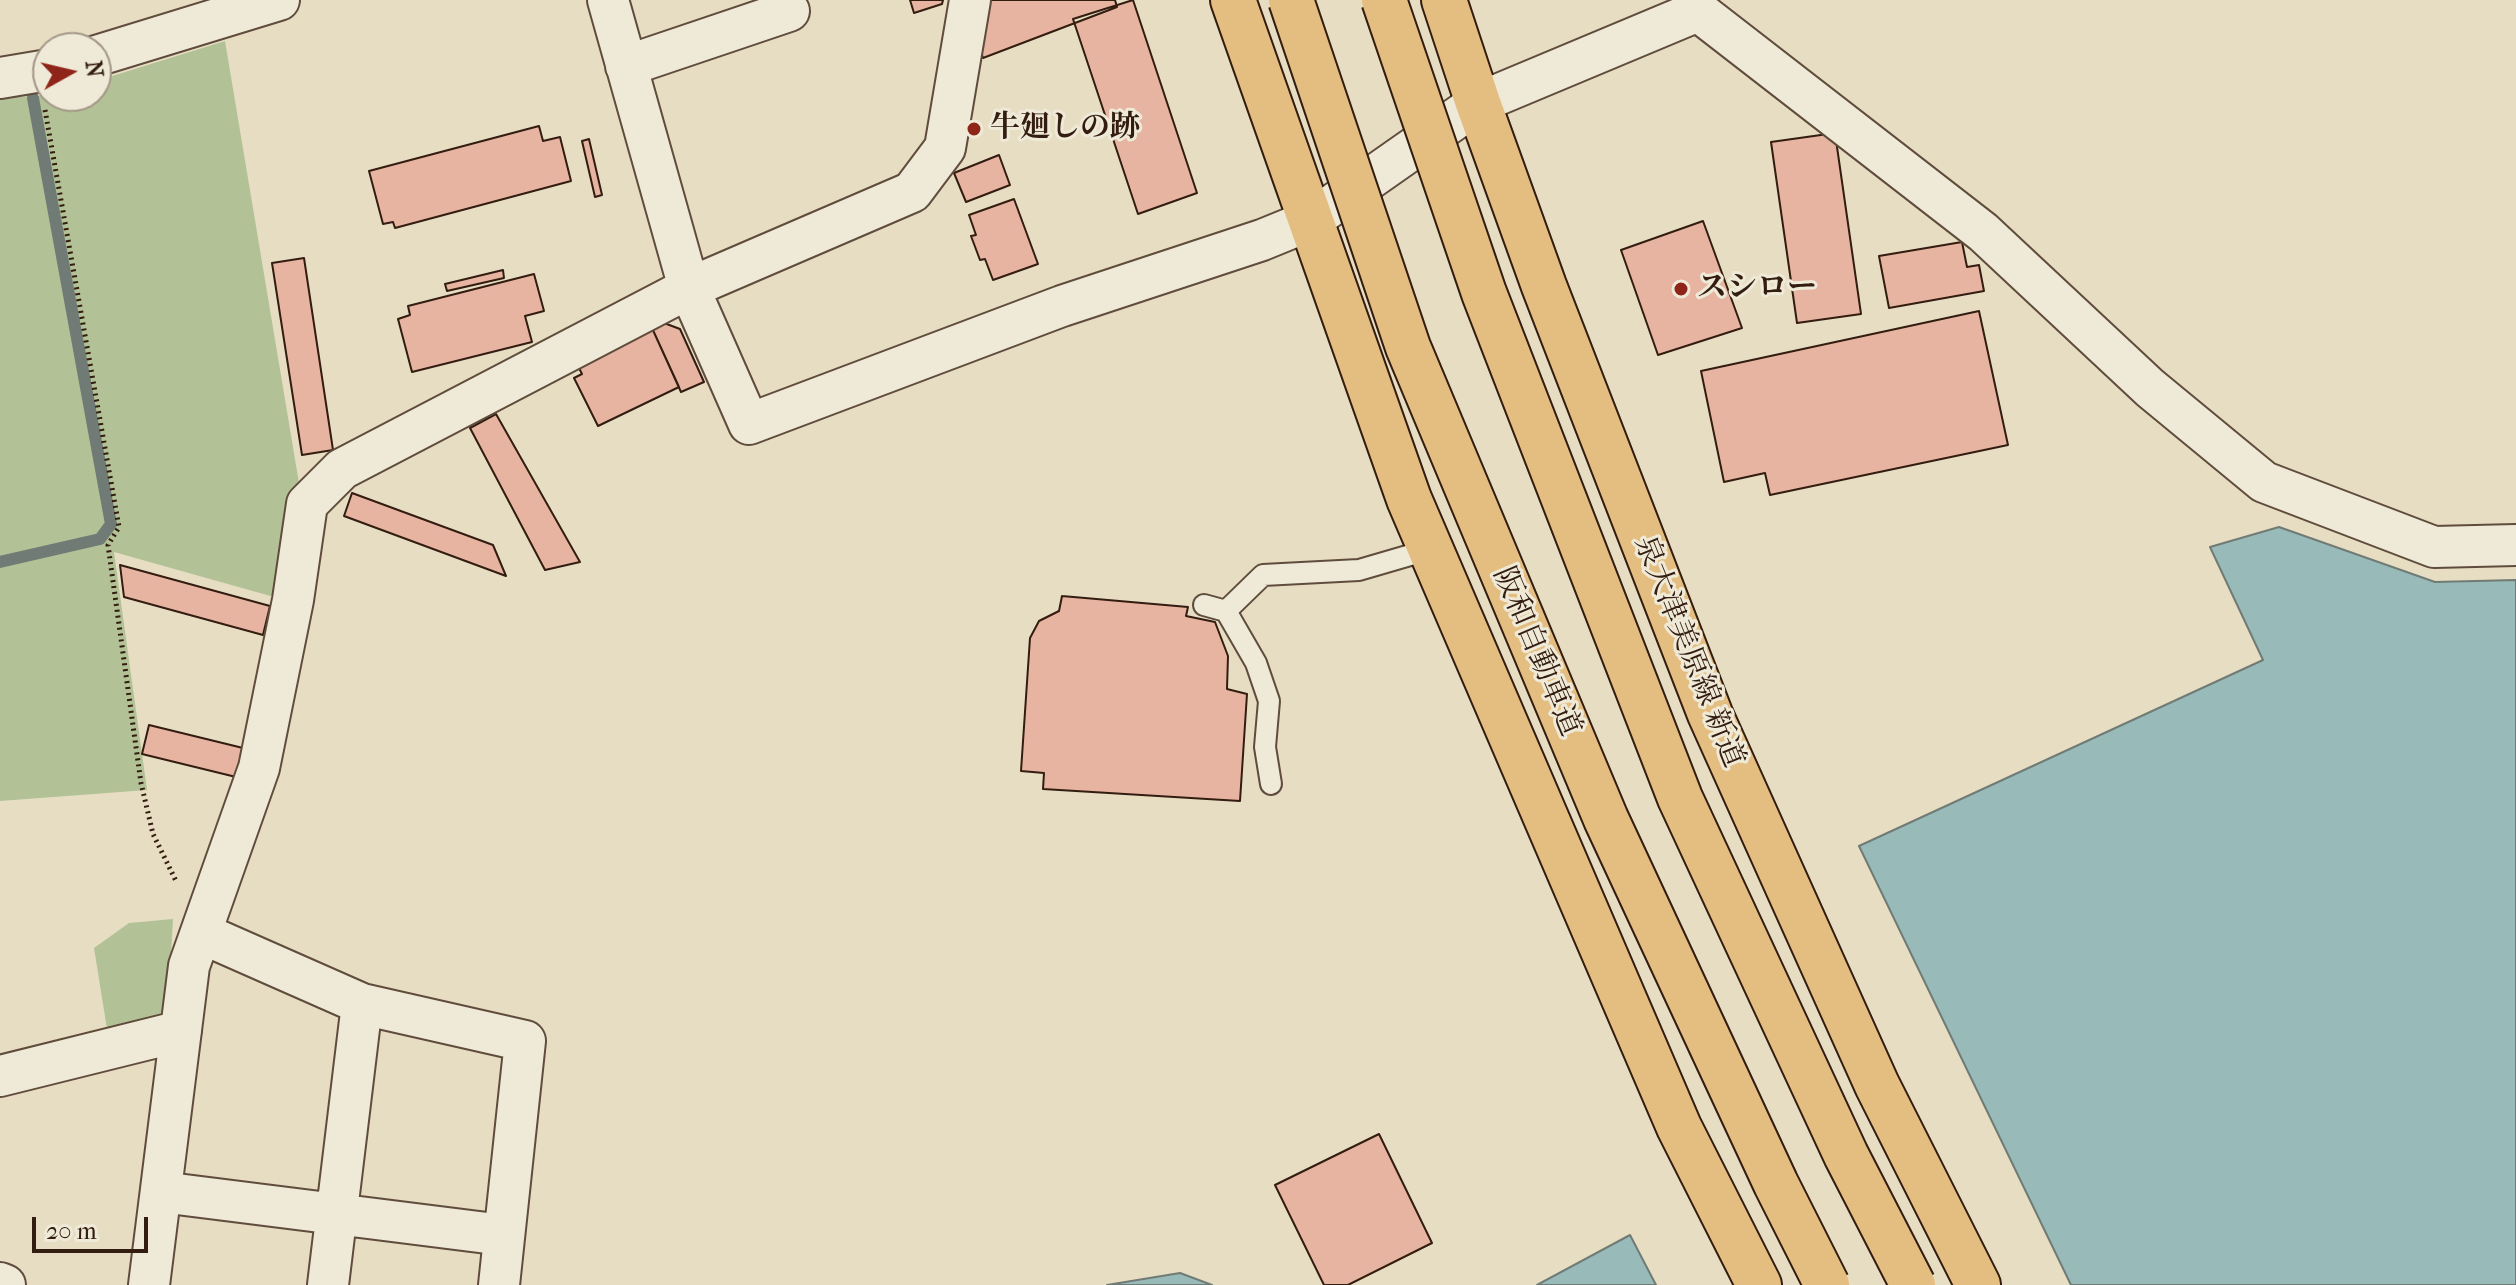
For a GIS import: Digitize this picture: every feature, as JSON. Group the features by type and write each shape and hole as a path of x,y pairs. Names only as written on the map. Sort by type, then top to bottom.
{"main road":[{"path":"1233,0 1409,499 1679,1127 1759,1285"},
{"name":"阪和自動車道","path":"1291,0 1408,347 1606,819 1776,1184 1827,1285"},
{"path":"1384,0 1484,293 1680,798 1839,1140 1913,1285"},
{"name":"泉大津美原線 新道","path":"1444,0 1544,286 1710,714 1877,1085 1978,1285"}],"street":[{"path":"112,51 279,0"},
{"path":"608,0 689,288 749,424 1062,306 1262,240 1311,220 1478,103 1692,6 1983,232 2150,388 2264,482 2434,547 2516,545"},
{"path":"149,1285 189,966 259,768 293,600 307,504 342,469 689,288 912,192 945,148 970,0"},
{"path":"626,66 789,11"},
{"path":"0,78 32,74"},
{"path":"201,933 362,1004 525,1041 499,1285"},
{"path":"328,1285 362,1004"},
{"path":"0,1076 181,1031"},
{"path":"161,1192 503,1235"}],"lane":[{"path":"1226,611 1263,575 1359,570 1431,549"},
{"path":"1204,605 1226,611 1256,663 1269,701 1265,747 1271,784"}],"path":[{"path":"51,112 119,527 108,545 141,783 153,834 201,933"}],"green space":[{"path":"225,41 299,483 288,499 274,597 114,552 147,790 0,801 0,98 32,96 32,112 112,112 112,76"},
{"path":"173,919 168,1007 153,1021 108,1035 94,948 129,923"}],"water":[{"path":"2279,527 2435,582 2516,580 2516,1285 2071,1285 1859,846 2263,660 2210,547"},
{"path":"1630,1235 1656,1285 1537,1285"},
{"path":"1180,1273 1212,1285 1107,1285"}],"building":[{"path":"910,0 943,0 942,4 914,13"},
{"path":"986,0 1115,0 1117,7 983,58 980,49"},
{"path":"1133,0 1197,193 1138,214 1073,19"},
{"path":"539,126 543,141 560,137 571,181 395,228 393,222 383,224 369,171"},
{"path":"1835,133 1861,314 1797,323 1771,142"},
{"path":"589,139 602,195 595,197 582,141"},
{"path":"999,155 1010,185 966,202 954,173"},
{"path":"1014,199 1038,264 993,280 985,259 980,260 971,236 976,235 969,215"},
{"name":"スシロー","path":"1703,221 1742,328 1658,355 1621,250"},
{"path":"1962,242 1967,267 1979,265 1984,291 1889,308 1879,256"},
{"path":"304,258 333,450 302,455 272,263"},
{"path":"503,270 504,278 447,291 445,284"},
{"path":"534,274 544,311 525,316 532,342 412,372 398,319 410,315 408,306"},
{"path":"1979,311 2008,445 1770,495 1765,473 1724,482 1701,371"},
{"path":"664,323 680,329 704,382 681,392 652,328"},
{"path":"652,328 679,387 598,426 574,378 582,374 578,366"},
{"path":"496,414 580,562 545,570 470,428"},
{"path":"352,493 493,545 506,576 344,516"},
{"path":"120,565 270,606 263,635 124,597"},
{"path":"1062,596 1188,607 1186,616 1215,622 1228,656 1227,689 1247,694 1240,801 1043,789 1044,773 1021,771 1030,638 1039,621 1059,611"},
{"path":"149,725 243,748 236,777 142,754"},
{"path":"1379,1134 1432,1243 1348,1285 1324,1285 1275,1185"}],"waterway":[{"path":"0,562 100,539 111,524 36,112"}],"place":[{"name":"牛廻しの跡","path":"974,129"},
{"name":"スシロー","path":"1681,289"}]}
